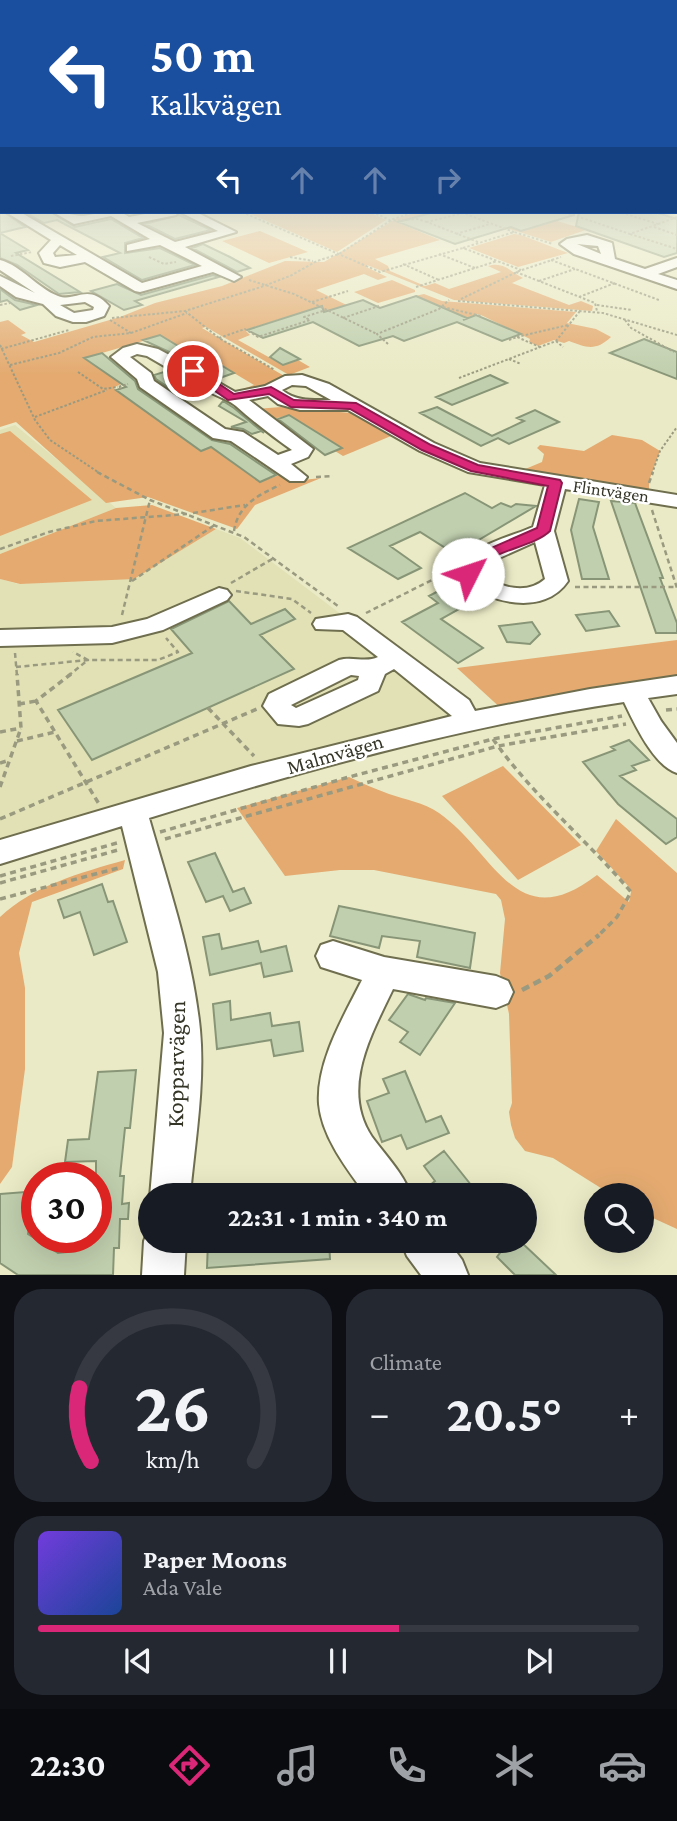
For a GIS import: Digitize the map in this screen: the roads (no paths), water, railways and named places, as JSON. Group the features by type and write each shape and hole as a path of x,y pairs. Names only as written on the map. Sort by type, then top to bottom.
{"street":[{"path":"46,256 46,258 60,263 87,257 140,288 216,267"},
{"path":"193,256 234,277"},
{"path":"608,256 608,261 644,274 676,290"},
{"path":"0,258 52,298 52,302 20,294 0,280"},
{"path":"644,274 677,262"},
{"path":"276,463 301,453 303,449 252,413 238,398 227,396 206,382 205,377 199,373 185,370 150,349 136,349 119,357 145,377 146,383 220,434 236,436 276,463 298,477"},
{"name":"Flintvägen","path":"238,398 278,383 291,403 352,405 427,447 475,468 677,501"},
{"path":"543,531 480,558 468,569 468,574 489,589 509,595 538,592 553,586 556,575 543,531 556,483"},
{"path":"7,637 116,634 154,625 219,595"},
{"path":"335,617 348,622 385,664 460,707 468,721"},
{"path":"278,700 276,706 279,712 287,717 299,717 369,685 385,664"},
{"name":"Malmvägen","path":"0,852 132,833 269,773 409,734 505,712 640,708 677,685"},
{"path":"640,708 677,763"},
{"name":"Kopparvägen","path":"132,833 176,972 182,1033 179,1105 171,1183"},
{"path":"332,956 384,972 496,992"},
{"path":"383,1183 348,1132 338,1104 352,1042 384,972"},
{"path":"163,1275 164,1253"},
{"path":"431,1253 447,1275"}]}
